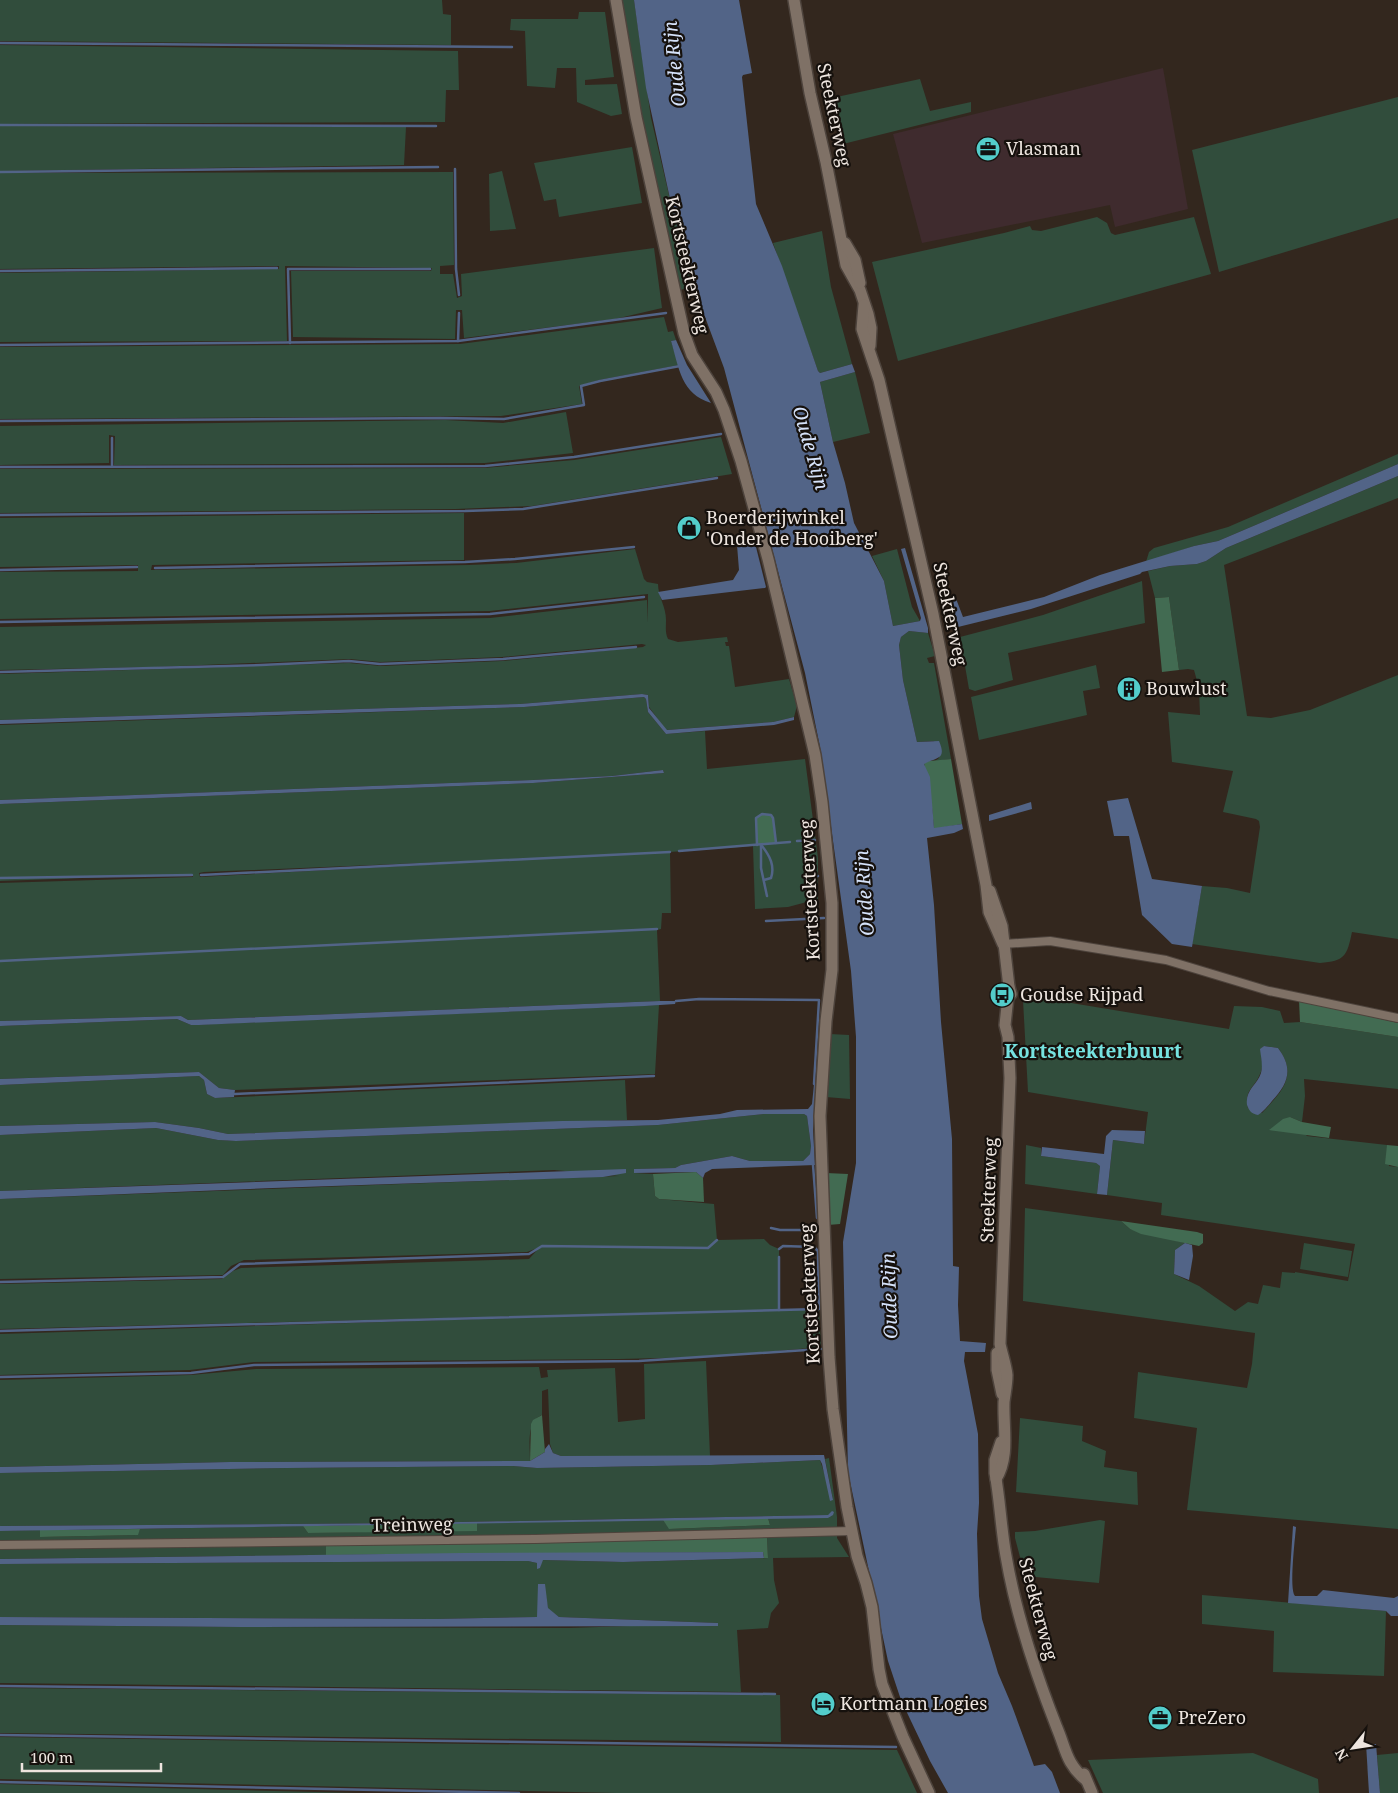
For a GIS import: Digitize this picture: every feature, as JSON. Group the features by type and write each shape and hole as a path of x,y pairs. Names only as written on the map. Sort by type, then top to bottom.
{"main road":[{"name":"Kortsteekterweg","path":"616,0 636,117 684,333 692,355 716,392 741,461 770,568 817,764 832,903 832,970 826,1021 820,1116 829,1356 836,1426 852,1531 872,1607 882,1684 902,1736 929,1793"},
{"name":"Steekterweg","path":"794,0 810,93 826,162 846,265 860,290 864,305 862,329 879,380 933,614 986,885 1002,926 1009,987 1005,1025 1008,1037 1010,1078 1000,1344 997,1354 997,1370 1004,1400 1004,1456 996,1479 1006,1556 1020,1623 1051,1712 1064,1742 1067,1758 1086,1780 1092,1793"}],"street":[{"path":"1003,944 1050,941 1166,960 1269,991 1398,1018"},
{"name":"Treinweg","path":"0,1545 535,1539 852,1531"}],"shaded area":[{"path":"1163,68 1188,209 1115,227 1110,205 922,243 893,134"}],"green space":[{"path":"0,0 442,0 443,14 451,15 451,45 0,41"},
{"path":"620,0 634,0 651,118 672,208 694,286 677,291 641,117"},
{"path":"579,12 605,12 614,77 585,80 585,85 617,84 622,114 611,116 577,102 576,68 557,68 555,88 527,86 525,31 510,30 511,19 578,19"},
{"path":"0,45 458,51 459,90 446,90 445,122 0,124"},
{"path":"920,79 930,111 971,102 971,112 843,144 832,98"},
{"path":"1398,97 1398,218 1219,272 1192,150"},
{"path":"0,126 406,127 404,165 0,171"},
{"path":"632,147 642,203 559,217 556,199 544,201 534,163"},
{"path":"502,171 516,229 490,231 489,174"},
{"path":"453,172 454,265 440,266 440,274 453,274 457,298 462,296 461,274 654,248 662,308 615,319 464,338 462,310 456,310 455,339 293,337 291,271 431,271 432,268 285,266 287,341 0,342 0,273 279,269 279,266 0,269 0,173"},
{"path":"1097,217 1107,223 1111,233 1115,235 1194,217 1211,274 898,361 872,262 1030,226 1032,230 1041,231"},
{"path":"822,231 831,287 852,364 820,373 773,243"},
{"path":"664,317 668,332 673,331 676,340 671,341 679,365 599,380 579,386 582,404 501,416 0,419 0,347 460,344"},
{"path":"855,372 870,433 833,442 820,382"},
{"path":"566,412 573,453 485,463 114,465 115,436 109,435 109,463 0,465 0,426 445,420 503,423"},
{"path":"721,437 732,474 532,506 456,509 0,513 0,469 484,468 574,460"},
{"path":"1398,454 1398,464 1218,541 1194,546 1146,562 1149,552 1154,548 1228,527"},
{"path":"1398,476 1398,498 1224,565 1247,716 1271,718 1310,710 1398,675 1398,939 1352,932 1344,956 1335,961 1320,963 1192,944 1202,886 1227,888 1250,893 1260,827 1259,821 1256,819 1223,812 1233,771 1172,762 1168,712 1200,715 1199,688 1194,670 1179,670 1169,597 1155,598 1148,571 1206,561 1226,548"},
{"path":"464,513 464,560 152,565 151,570 516,563 635,549 644,579 647,582 658,584 666,615 668,639 678,642 727,637 728,642 725,642 726,646 729,646 735,687 789,679 797,706 794,717 773,722 666,730 649,707 648,695 642,694 520,704 0,720 0,674 349,663 381,666 502,661 643,647 646,645 502,657 380,662 350,659 155,667 0,670 0,627 490,618 647,600 648,623 648,594 490,611 0,619 0,572 138,571 138,565 0,567 0,518"},
{"path":"897,549 912,607 920,621 893,626 884,581 872,556"},
{"path":"1142,581 1145,623 1008,653 1013,680 975,691 969,689 960,637 1043,615"},
{"path":"1169,597 1179,670 1162,672 1155,598"},
{"path":"909,631 928,633 935,656 927,658 929,663 934,663 951,759 935,761 939,758 934,741 917,742 903,680 899,645 901,637"},
{"path":"1096,665 1100,688 1083,691 1087,715 979,740 971,697"},
{"path":"644,697 648,712 666,734 705,731 707,769 805,759 818,858 818,899 788,907 755,909 753,846 670,852 671,913 662,913 661,929 657,930 660,1001 188,1020 181,1016 0,1021 0,883 193,877 193,874 0,881 0,804 533,783 664,773 663,770 612,776 533,780 0,800 0,725 524,707","holes":["588,856 200,877 199,873 204,872"]},
{"path":"951,759 962,824 934,829 924,763"},
{"path":"762,814 771,815 773,818 776,843 757,845 756,818"},
{"path":"1047,999 1229,1029 1234,1006 1262,1007 1280,1011 1284,1023 1300,1022 1398,1037 1398,1089 1304,1079 1305,1096 1302,1122 1290,1117 1307,1136 1387,1145 1389,1166 1398,1167 1398,1529 1187,1510 1197,1428 1134,1418 1138,1372 1247,1388 1255,1333 1023,1301 1025,1208 1121,1221 1130,1229 1185,1243 1175,1250 1174,1274 1199,1286 1235,1311 1248,1302 1258,1304 1263,1285 1280,1288 1282,1272 1295,1272 1348,1281 1355,1244 1161,1215 1162,1203 1107,1195 1113,1140 1144,1144 1148,1112 1028,1092 1023,1000","holes":["1264,1046 1278,1048 1287,1067 1285,1083 1281,1091 1262,1113 1248,1108 1248,1093 1261,1071 1261,1049"]},
{"path":"1299,1000 1398,1023 1398,1037 1300,1022"},
{"path":"659,1005 655,1074 235,1090 219,1088 199,1072 0,1079 0,1026 177,1019 191,1025"},
{"path":"830,1034 849,1035 850,1099 826,1097"},
{"path":"199,1076 204,1080 207,1094 215,1098 625,1080 627,1120 228,1134 155,1122 0,1126 0,1085"},
{"path":"764,1114 804,1114 807,1116 811,1146 810,1154 803,1161 750,1161 732,1156 681,1165 675,1168 634,1169 634,1173 653,1174 655,1196 659,1199 714,1204 717,1240 764,1239 770,1245 779,1249 779,1310 819,1309 821,1347 706,1357 254,1362 190,1370 0,1375 0,1334 700,1312 0,1329 0,1284 222,1279 241,1268 529,1259 540,1247 527,1252 244,1260 231,1266 223,1275 0,1279 0,1199 619,1176 554,1170 0,1191 0,1135 156,1128 218,1140 236,1141 658,1125"},
{"path":"1290,1117 1302,1122 1331,1127 1329,1138 1269,1130 1283,1119"},
{"path":"1026,1145 1041,1148 1041,1156 1096,1163 1100,1166 1097,1194 1025,1184"},
{"path":"1387,1145 1398,1146 1398,1167 1385,1164"},
{"path":"696,1172 703,1178 704,1202 659,1199 655,1196 653,1174"},
{"path":"826,1173 848,1174 840,1224 828,1225"},
{"path":"1121,1221 1197,1232 1203,1234 1203,1243 1199,1246 1141,1234 1130,1229"},
{"path":"1304,1243 1352,1251 1348,1277 1300,1269"},
{"path":"706,1361 710,1456 561,1456 553,1453 550,1444 548,1389 542,1391 542,1415 537,1418 531,1428 530,1461 230,1462 0,1467 0,1380 191,1375 256,1369 539,1367 541,1378 548,1377 547,1370 615,1368 618,1422 645,1419 644,1364"},
{"path":"542,1415 545,1452 530,1461 531,1424 533,1420"},
{"path":"1020,1418 1083,1426 1082,1441 1106,1451 1104,1467 1137,1472 1138,1505 1016,1492"},
{"path":"829,1458 837,1517 837,1538 849,1557 773,1558 774,1580 779,1603 771,1613 768,1628 737,1630 741,1692 0,1683 0,1625 569,1628 718,1623 559,1617 548,1609 544,1584 538,1585 538,1617 435,1619 0,1617 0,1564 528,1561 537,1563 537,1568 540,1568 542,1560 623,1562 768,1558 767,1537 326,1545 326,1555 0,1559 0,1531 40,1530 40,1537 137,1535 140,1529 303,1526 308,1533 477,1530 477,1523 663,1520 670,1529 770,1525 768,1518 828,1518 831,1514 411,1523 0,1526 0,1473 288,1468 513,1466 537,1468 711,1465 820,1460 833,1500 825,1459"},
{"path":"768,1518 770,1525 669,1529 663,1520"},
{"path":"1100,1520 1105,1521 1099,1583 1025,1576 1015,1532 1035,1531"},
{"path":"477,1523 477,1531 308,1533 303,1526"},
{"path":"140,1529 138,1535 40,1537 40,1530"},
{"path":"767,1537 768,1558 764,1558 763,1552 326,1555 326,1545"},
{"path":"1202,1595 1386,1611 1384,1676 1273,1672 1274,1631 1202,1624"},
{"path":"0,1688 780,1695 781,1742 0,1733"},
{"path":"0,1737 897,1750 917,1793 616,1793 0,1779"},
{"path":"1253,1753 1318,1779 1319,1793 1103,1793 1088,1760"},
{"path":"1398,1753 1398,1793 1380,1793 1377,1755"},
{"path":"0,1784 357,1793 0,1793"}],"water":[{"name":"Oude Rijn","path":"634,0 739,0 752,73 742,77 756,204 782,266 818,371 820,373 852,364 855,372 820,382 854,523 884,581 893,626 920,621 921,618 901,549 905,548 928,628 928,633 909,631 901,637 899,645 903,680 917,742 939,741 942,752 939,757 924,764 930,777 934,828 962,824 963,829 954,833 927,838 952,1139 953,1266 959,1267 958,1305 960,1341 986,1343 985,1352 965,1352 964,1361 978,1434 979,1503 977,1534 979,1596 982,1619 998,1673 1034,1766 1045,1764 1052,1772 1060,1793 948,1793 930,1761 901,1700 888,1661 848,1472 843,1242 856,1163 856,1037 851,971 820,747 805,673 724,368 692,282 672,208 646,88"},
{"path":"676,340 687,365 711,403 701,399 687,387 679,370 671,341"},
{"path":"1398,464 1398,476 1226,548 1206,561 1142,572 1031,609 958,627 952,624 951,597 955,596 963,617 1044,597 1100,575 1194,546 1218,541"},
{"path":"754,539 765,588 662,600 658,592 733,580 739,570 737,545"},
{"path":"648,695 649,708 667,730 773,722 794,717 794,720 774,725 666,734 648,712 644,697 524,707 0,724 0,720 520,704"},
{"path":"663,770 664,773 533,783 0,804 0,800 533,780 612,776"},
{"path":"1128,798 1152,879 1202,886 1192,947 1172,944 1142,915 1129,836 1114,836 1107,801"},
{"path":"1031,802 1032,809 989,821 989,815"},
{"path":"676,1001 675,1004 645,1006 199,1025 191,1025 177,1019 0,1026 0,1021 181,1016 188,1020"},
{"path":"1264,1046 1278,1048 1286,1063 1287,1076 1278,1095 1258,1115 1250,1111 1247,1100 1249,1091 1261,1073 1260,1049"},
{"path":"199,1072 219,1088 235,1090 234,1097 215,1098 207,1094 204,1080 199,1076 0,1085 0,1079"},
{"path":"814,1084 816,1085 813,1130 815,1165 712,1169 705,1173 703,1178 696,1172 634,1173 634,1169 675,1168 681,1165 732,1156 750,1161 803,1161 810,1154 811,1146 807,1116 804,1114 764,1114 658,1125 236,1141 218,1140 156,1128 0,1135 0,1126 155,1122 228,1134 562,1121 658,1120 720,1114 737,1110 808,1109 812,1104"},
{"path":"1112,1130 1145,1131 1144,1144 1113,1140 1107,1195 1097,1194 1100,1166 1096,1163 1041,1156 1042,1147 1104,1154 1106,1136"},
{"path":"626,1169 626,1173 603,1177 0,1199 0,1191"},
{"path":"1185,1243 1192,1245 1193,1256 1189,1280 1174,1274 1175,1250"},
{"path":"549,1444 553,1453 561,1456 824,1455 833,1500 830,1501 820,1460 711,1465 537,1468 513,1466 288,1468 0,1473 0,1467 230,1462 530,1461 545,1452"},
{"path":"832,1511 834,1512 833,1515 828,1518 0,1531 0,1526 411,1523 828,1515"},
{"path":"1293,1526 1296,1527 1292,1574 1295,1596 1317,1596 1323,1590 1394,1598 1398,1596 1398,1616 1391,1616 1386,1611 1288,1603"},
{"path":"763,1552 764,1558 623,1562 543,1560 540,1568 537,1569 537,1563 528,1561 0,1564 0,1559 463,1553"},
{"path":"538,1584 545,1584 548,1608 559,1617 718,1623 718,1626 240,1627 0,1625 0,1617 435,1619 537,1617"},
{"path":"1366,1744 1376,1744 1380,1793 1369,1793"}],"waterway":[{"path":"0,43 512,47"},
{"path":"0,125 436,126"},
{"path":"0,172 438,167"},
{"path":"455,169 456,269 459,295"},
{"path":"0,271 277,268"},
{"path":"290,343 288,269 430,269"},
{"path":"458,341 459,313"},
{"path":"0,345 458,341 666,313"},
{"path":"0,421 504,419 584,405 581,386 680,366"},
{"path":"0,467 485,466 574,457 721,434"},
{"path":"112,438 112,465"},
{"path":"0,515 523,509 717,478"},
{"path":"155,568 465,562 634,547"},
{"path":"0,570 137,567"},
{"path":"0,622 490,614 644,597"},
{"path":"0,672 349,661 380,664 503,659 636,647"},
{"path":"757,845 756,818 762,814 771,815 773,818 776,843"},
{"path":"797,841 815,840"},
{"path":"805,841 808,876 818,876"},
{"path":"679,851 790,842"},
{"path":"761,845 761,868 767,896"},
{"path":"762,846 772,865 771,878 764,880"},
{"path":"201,875 670,852"},
{"path":"0,878 192,875"},
{"path":"766,921 824,918"},
{"path":"0,961 657,929"},
{"path":"676,1001 699,999 819,1000 814,1084"},
{"path":"235,1094 654,1076"},
{"path":"813,1165 817,1218"},
{"path":"771,1228 780,1230 817,1230"},
{"path":"0,1282 223,1277 240,1264 529,1254 542,1246 708,1248 717,1240"},
{"path":"0,1331 819,1309 818,1251 814,1247 783,1246 779,1249"},
{"path":"779,1257 779,1310"},
{"path":"0,1377 191,1373 254,1365 639,1361 821,1349"},
{"path":"0,1686 775,1694"},
{"path":"0,1735 896,1747"},
{"path":"0,1782 519,1793"}],"place":[{"name":"Vlasman","path":"988,149"},
{"name":"Boerderijwinkel 'Onder de Hooiberg'","path":"689,528"},
{"name":"Bouwlust","path":"1129,689"},
{"name":"Goudse Rijpad","path":"1002,995"},
{"name":"Kortmann Logies","path":"823,1704"},
{"name":"PreZero","path":"1160,1718"}],"district":[{"name":"Kortsteekterbuurt","path":"1093,1051"}]}
